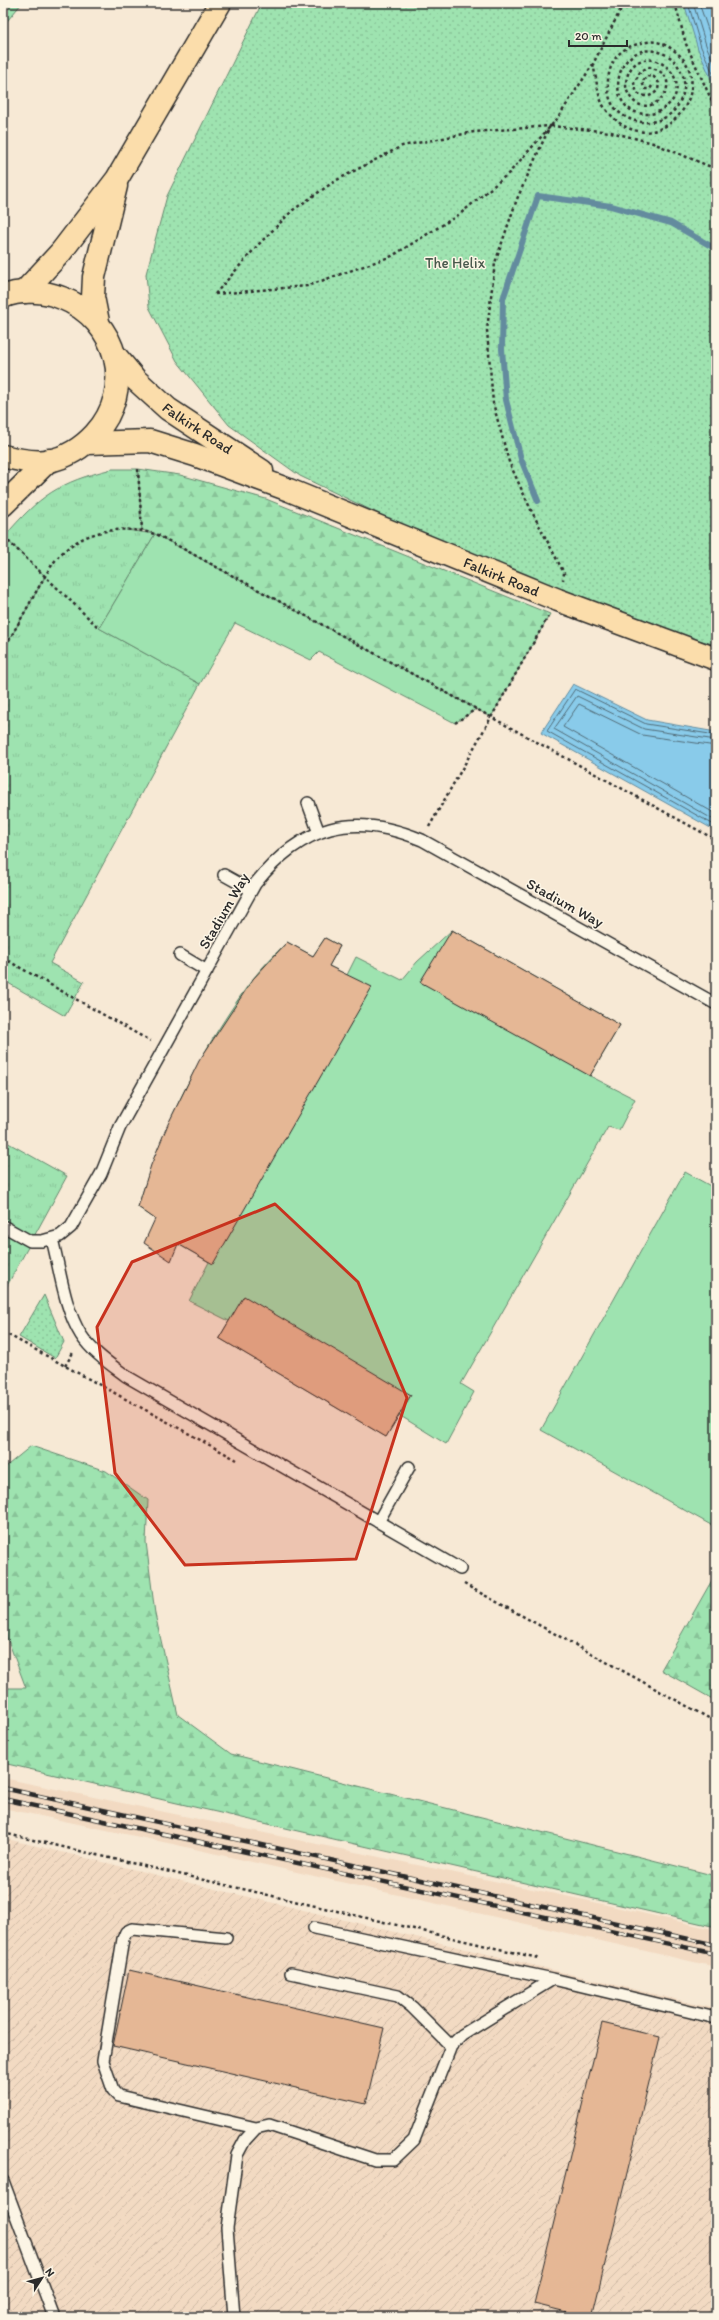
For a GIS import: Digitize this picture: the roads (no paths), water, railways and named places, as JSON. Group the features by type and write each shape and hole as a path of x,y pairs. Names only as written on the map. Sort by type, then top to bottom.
{"main road":[{"path":"24,292 61,252 117,180 220,3"},
{"path":"3,456 26,462 49,460 69,454 87,443 104,425 114,403 118,379 115,355 98,322 92,297 94,277 117,180"},
{"path":"3,297 24,292 52,294 77,304 98,322"},
{"name":"Falkirk Road","path":"115,355 136,380 168,409 289,490"},
{"name":"Falkirk Road","path":"87,443 150,441 195,455 289,490 558,600 716,659"},
{"path":"3,505 49,460"}],"lane":[{"path":"308,803 320,833"},
{"name":"Stadium Way","path":"52,1239 60,1236 71,1227 101,1174 120,1127 251,890 266,870 282,856 301,842 336,827 360,824 383,827 422,840 716,1004"},
{"path":"224,875 251,890"},
{"path":"180,955 207,971"},
{"path":"3,1226 30,1241 52,1239 72,1317 81,1336 102,1359 126,1376 460,1569"},
{"path":"378,1522 409,1467"},
{"path":"314,1928 553,1979 716,2018"},
{"path":"226,1938 132,1929 126,1932 123,1939 103,2061 113,2090 119,2096 256,2128 269,2125 375,2160 393,2160 414,2140 451,2046 462,2035 553,1979"},
{"path":"291,1974 398,1996 451,2046"},
{"path":"234,2317 227,2228 237,2155 245,2140 256,2128"},
{"path":"3,2181 54,2317"}],"water":[{"path":"684,3 716,3 715,88 698,49"},
{"path":"573,684 647,720 716,732 716,831 541,733"}],"waterway":[{"path":"538,501 521,459 506,400 502,349 503,299 538,196 611,206 671,223 716,249"}],"railway":[{"path":"3,1788 716,1945"},
{"path":"3,1799 716,1954"}],"park label":[{"name":"The Helix","path":"455,263"}]}
